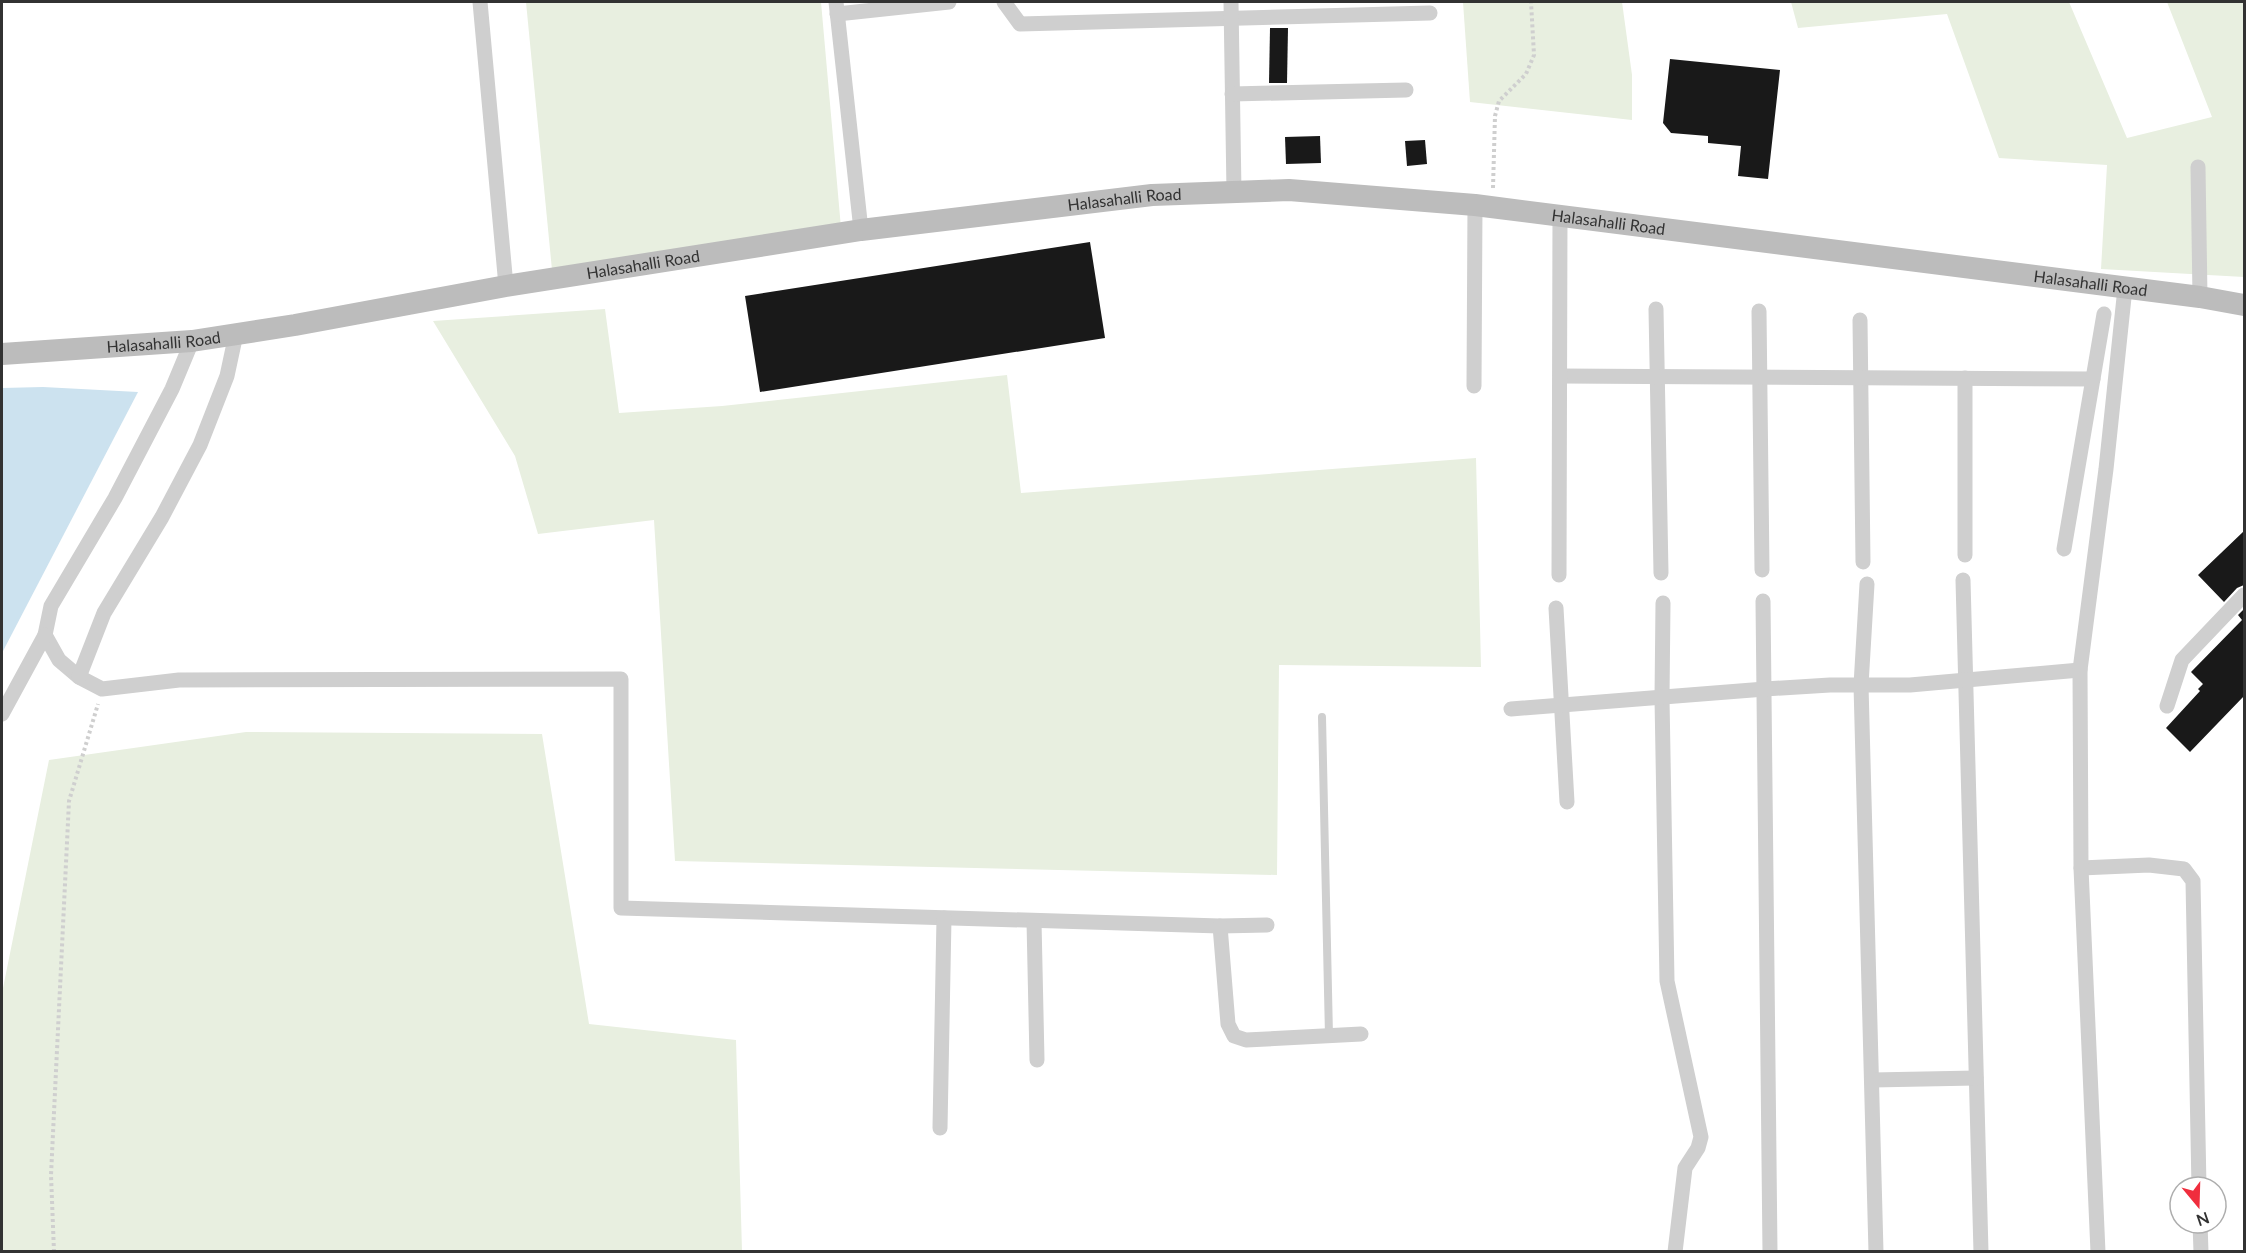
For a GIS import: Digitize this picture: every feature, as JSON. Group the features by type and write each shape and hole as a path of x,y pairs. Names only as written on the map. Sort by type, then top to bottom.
{"main road":[{"name":"Halasahalli Road","path":"5,354 192,341 506,286 861,230 1152,195 1289,190 1484,206 2244,304"}],"street":[{"path":"480,2 506,286"},
{"path":"861,230 836,8 949,2"},
{"path":"1004,2 1020,24 1430,13"},
{"path":"1231,2 1234,192"},
{"path":"1232,94 1406,90"},
{"path":"2198,167 2200,297"},
{"path":"1474,386 1484,206"},
{"path":"1559,575 1560,216"},
{"path":"2098,1251 2081,868 2080,670 2106,469 2125,288"},
{"path":"1656,309 1660,573"},
{"path":"1759,311 1762,570"},
{"path":"2064,549 2104,314"},
{"path":"1860,320 1863,562"},
{"path":"79,677 104,613 162,517 200,445 227,376 236,334"},
{"path":"2,714 45,635 51,606 120,488 172,388 192,341"},
{"path":"1560,376 2093,379"},
{"path":"1965,378 1965,555"},
{"path":"1963,580 1981,1251"},
{"path":"1867,584 1861,685 1876,1251"},
{"path":"2167,706 2182,660 2244,595"},
{"path":"1763,601 1770,1251"},
{"path":"1663,603 1662,698 1667,981 1701,1137 1698,1148 1685,1168 1675,1251"},
{"path":"1556,608 1567,802"},
{"path":"45,635 59,660 79,677 102,689 179,680 621,679 621,908 1220,926 1267,925"},
{"path":"1511,709 1765,689 1910,685 2080,670"},
{"path":"2081,868 2184,869 2193,880 2199,1175"},
{"path":"940,1128 944,918"},
{"path":"1034,921 1037,1060"},
{"path":"1220,926 1228,1024 1234,1036 1246,1040 1361,1034"},
{"path":"1872,1080 1977,1078"},
{"path":"2200,1235 2201,1251"}],"lane":[{"path":"1322,717 1329,1036"}],"path":[{"path":"1484,206 1499,101 1526,74 1534,56 1531,2"},
{"path":"54,1251 51,1175 69,801 102,689"}],"green space":[{"path":"526,2 821,2 841,228 552,270"},
{"path":"1463,2 1622,2 1632,75 1632,120 1470,102"},
{"path":"1791,2 2069,2 2127,138 2212,117 2167,2 2244,2 2244,277 2101,269 2107,165 1999,158 1947,14 1798,28"},
{"path":"605,309 619,413 722,406 1007,375 1021,493 1476,458 1481,667 1279,665 1277,875 675,861 654,520 538,534 515,456 433,321"},
{"path":"246,732 542,734 589,1024 736,1040 742,1251 2,1251 2,993 49,760"}],"water":[{"path":"43,387 138,392 2,653 2,388"}],"building":[{"path":"1270,28 1288,28 1287,83 1269,83"},
{"path":"1670,59 1780,70 1768,179 1738,176 1741,146 1708,143 1708,136 1671,133 1663,123"},
{"path":"1320,136 1321,163 1286,164 1285,137"},
{"path":"1425,140 1427,164 1407,166 1405,141"},
{"path":"1090,242 1105,338 760,392 745,296"},
{"path":"2244,531 2244,585 2237,588 2224,602 2198,575"},
{"path":"2244,609 2244,696 2190,752 2166,728 2200,691 2198,689 2203,684 2191,672 2242,620 2238,615"}]}
